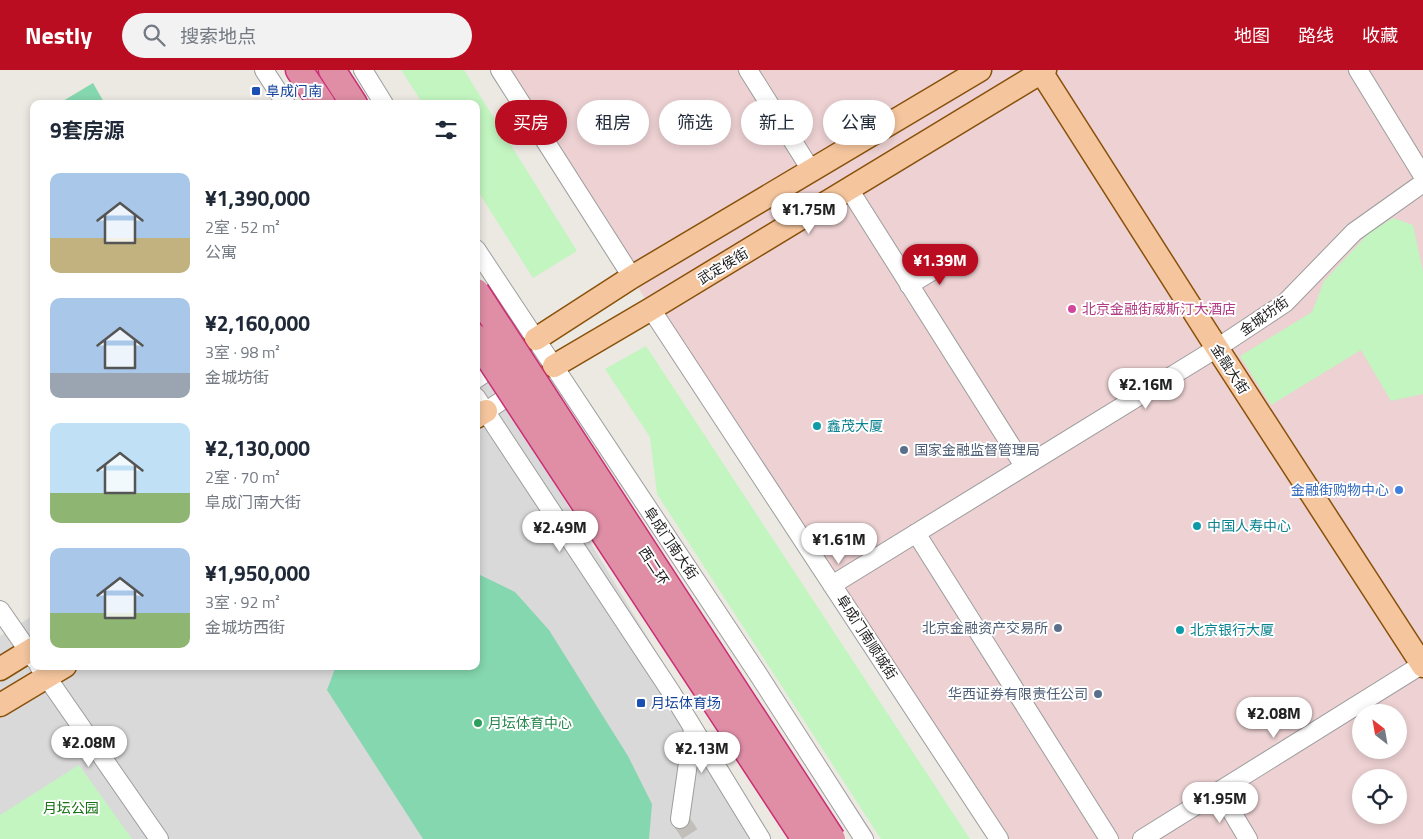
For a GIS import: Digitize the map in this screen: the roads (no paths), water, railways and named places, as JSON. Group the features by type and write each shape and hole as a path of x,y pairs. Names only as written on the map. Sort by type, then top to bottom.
{"highway":[{"path":"299,70 319,100"},
{"path":"332,70 351,100"},
{"name":"西二环","path":"483,289 832,839"},
{"name":"西二环","path":"480,344 805,839"}],"main road":[{"path":"536,339 632,277 980,70"},
{"name":"武定侯街","path":"554,366 1042,71"},
{"name":"金融大街","path":"1042,71 1217,348 1423,665"},
{"path":"0,669 30,664"},
{"path":"0,705 33,670"}],"street":[{"path":"264,70 283,100"},
{"path":"363,70 382,100"},
{"path":"500,70 632,277"},
{"path":"748,70 811,170"},
{"path":"1358,70 1423,176"},
{"name":"金城坊街","path":"832,585 1217,348 1285,303 1354,232 1423,183"},
{"path":"848,189 1024,466"},
{"path":"909,285 954,258"},
{"name":"阜成门南大街","path":"480,271 483,289 536,339 758,674 864,839"},
{"name":"阜成门南顺城街","path":"651,309 1000,839"},
{"path":"480,376 536,339"},
{"path":"480,407 554,366"},
{"path":"480,409 672,692 761,839"},
{"path":"916,533 1109,839"},
{"path":"0,610 30,648"},
{"path":"1142,839 1423,665"},
{"path":"46,670 159,839"},
{"path":"680,819 693,728"},
{"path":"1220,792 1248,839"}],"tunnel":[{"path":"680,819 693,839"}],"place":[{"name":"阜成门南","path":"256,91"},
{"name":"北京金融街威斯汀大酒店","path":"1072,309"},
{"name":"鑫茂大厦","path":"817,426"},
{"name":"国家金融监督管理局","path":"904,450"},
{"name":"金融街购物中心","path":"1399,490"},
{"name":"中国人寿中心","path":"1197,526"},
{"name":"北京金融资产交易所","path":"1058,628"},
{"name":"北京银行大厦","path":"1180,630"},
{"name":"华西证券有限责任公司","path":"1098,694"},
{"name":"月坛体育场","path":"641,703"},
{"name":"月坛体育中心","path":"478,723"}],"park label":[{"name":"月坛公园","path":"71,808"}]}
